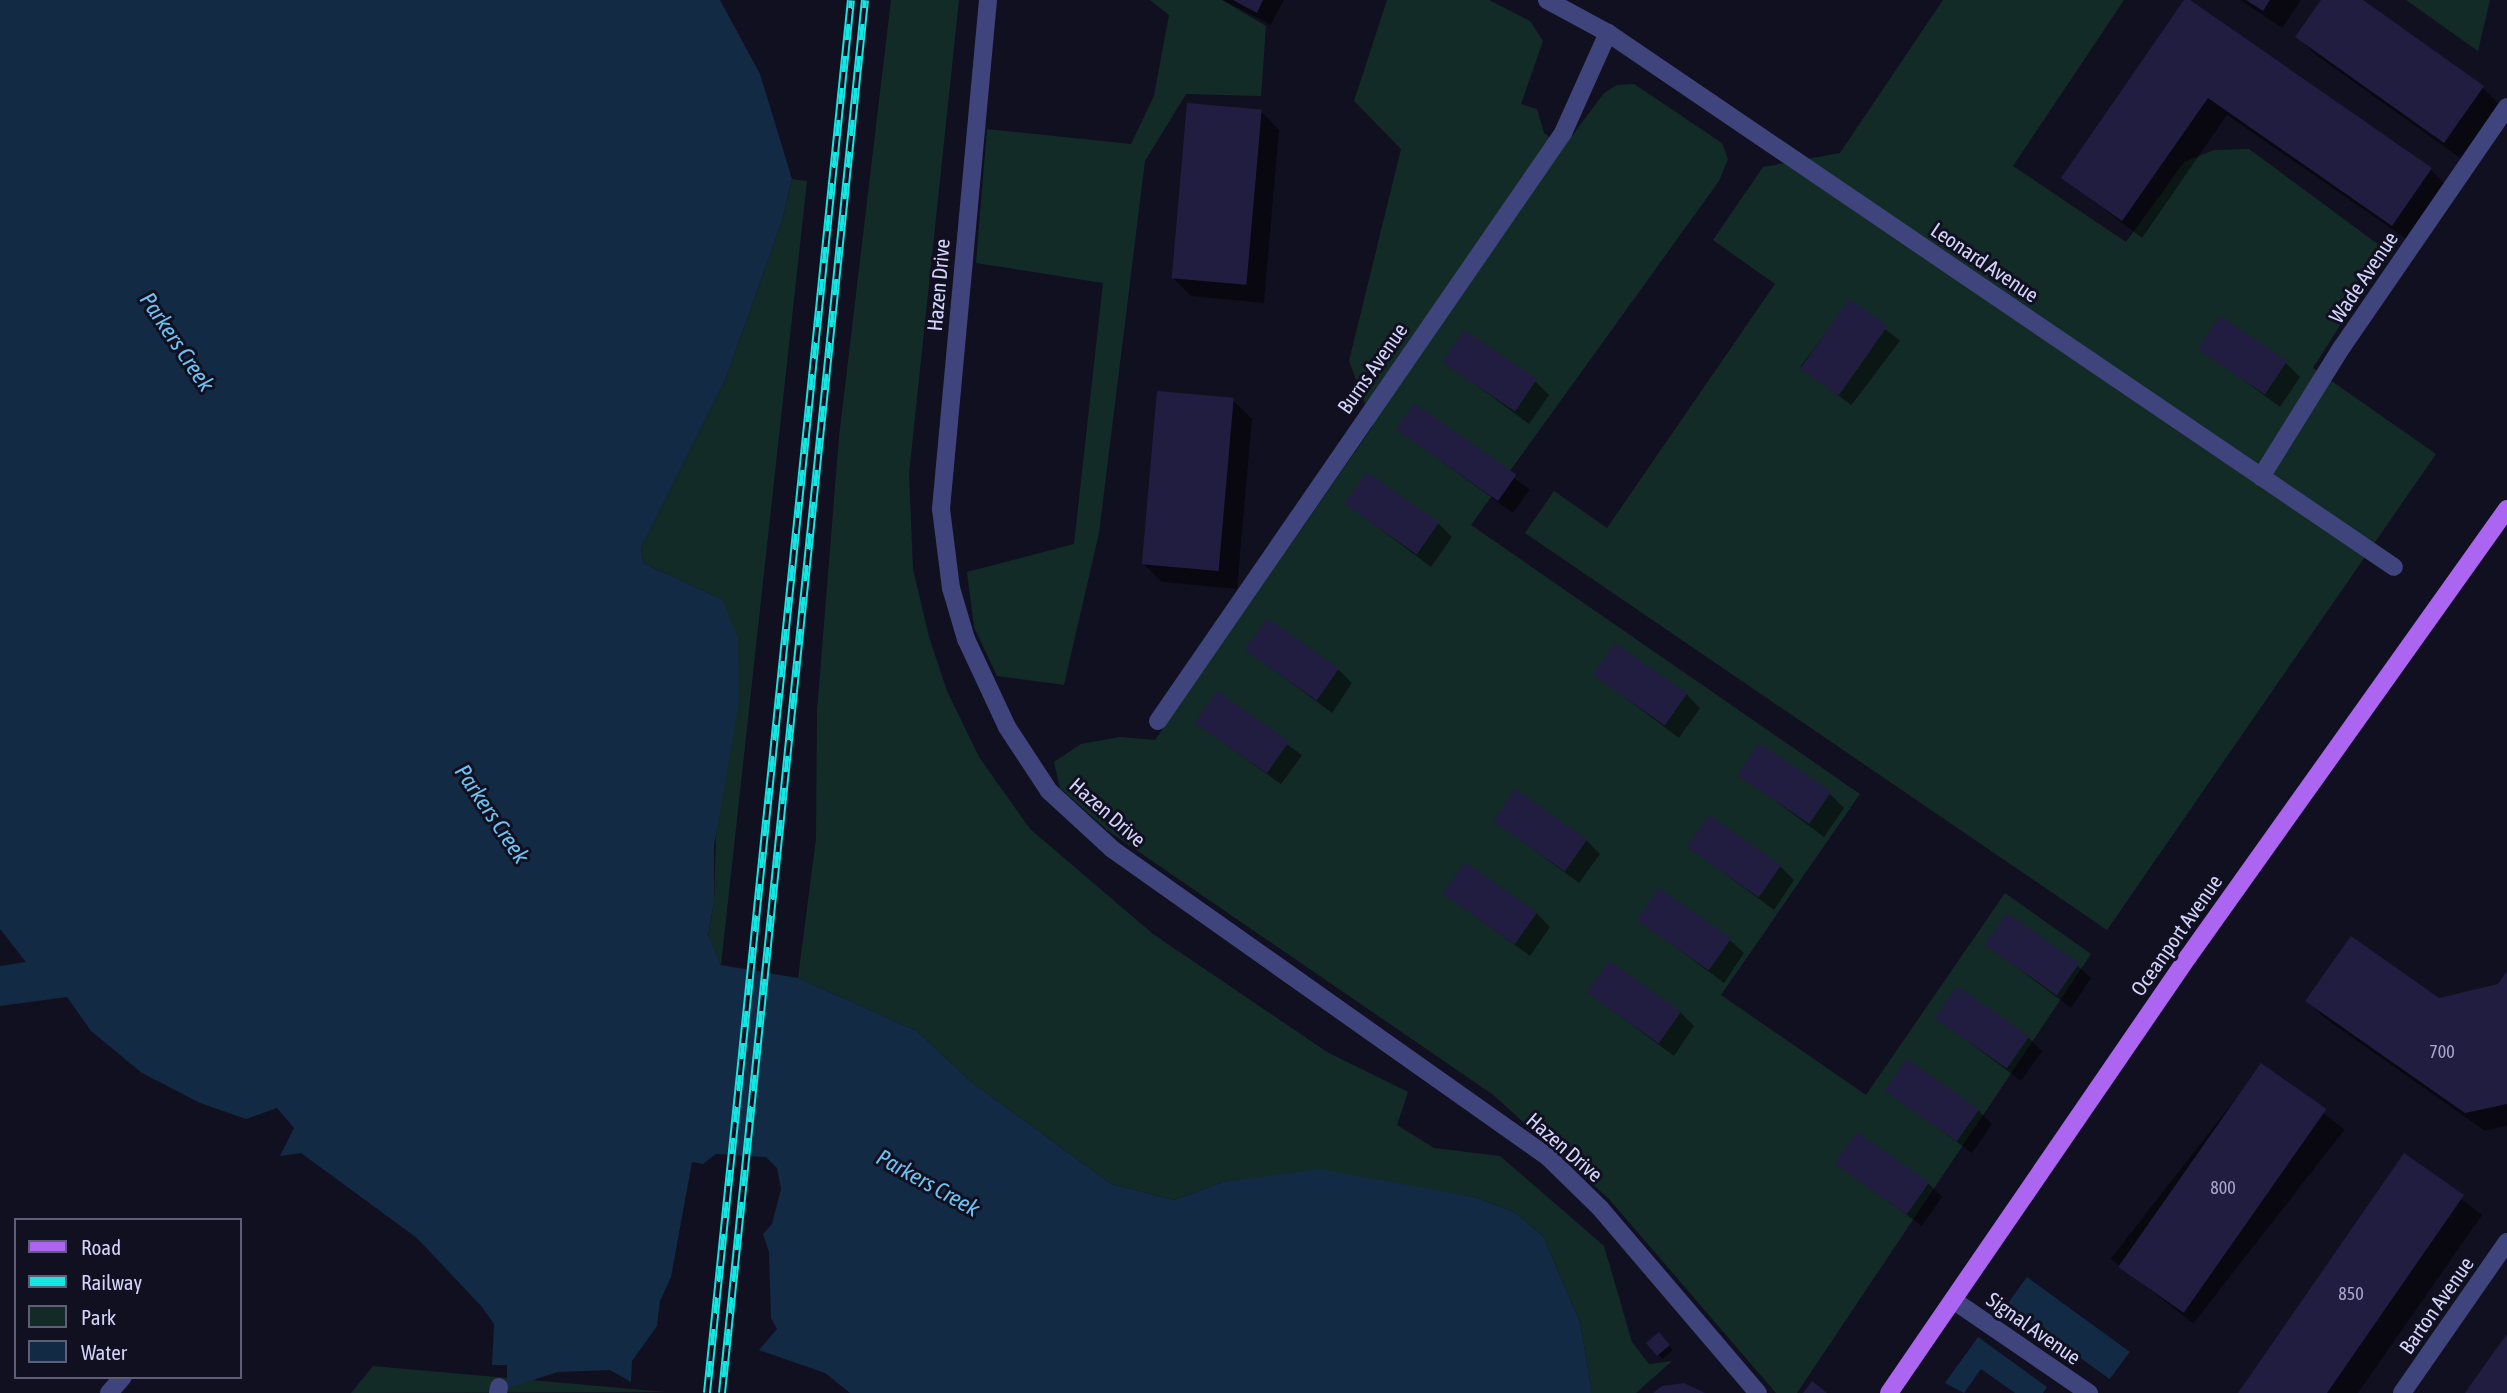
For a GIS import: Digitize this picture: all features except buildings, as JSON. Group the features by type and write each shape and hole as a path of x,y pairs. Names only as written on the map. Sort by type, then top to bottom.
{"main road":[{"name":"Oceanport Avenue","path":"1889,1393 2196,945 2507,509"}],"street":[{"name":"Hazen Drive","path":"988,0 942,509 951,588 966,639 1007,727 1049,791 1112,849 1548,1157 1600,1208 1758,1393"},
{"name":"Leonard Avenue","path":"1547,0 1608,33 2394,567"},
{"name":"Burns Avenue","path":"1158,721 1563,133 1608,33"},
{"name":"Wade Avenue","path":"2261,477 2342,347 2507,107"},
{"name":"Barton Avenue","path":"2402,1393 2507,1242"},
{"name":"Signal Avenue","path":"1953,1300 2082,1391"},
{"path":"109,1393 121,1379"}],"green space":[{"path":"891,0 959,0 909,474 913,569 929,637 947,691 979,757 1030,829 1153,934 1327,1052 1408,1092 1397,1125 1434,1148 1500,1156 1604,1246 1632,1342 1649,1364 1672,1361 1636,1393 1592,1393 1580,1322 1543,1236 1514,1212 1474,1197 1404,1186 1248,1180 1223,1182 1174,1200 1111,1184 970,1081 917,1031 798,978 816,839 817,711 839,437"},
{"path":"1150,0 1222,0 1266,26 1261,96 1186,94 1145,161 1099,533 1064,685 997,676 974,627 967,572 1074,544 1103,283 976,263 987,129 1131,144 1154,96 1169,15"},
{"path":"1387,0 1489,0 1530,21 1543,41 1521,104 1537,109 1544,133 1563,148 1604,93 1617,85 1634,84 1722,143 1728,159 1719,181 1471,525 1860,794 1721,995 1866,1095 2005,893 2091,954 1797,1393 1776,1393 1609,1199 1492,1094 1107,830 1060,788 1054,762 1081,744 1120,737 1155,740 1373,426 1349,361 1401,149 1354,101"},
{"path":"1943,0 2124,0 2013,166 2126,242 2184,162 2214,150 2249,149 2387,251 2313,368 2436,454 2107,930 1525,533 1554,491 1607,528 1775,284 1713,240 1763,167 1840,153"},
{"path":"2406,0 2490,0 2478,51"},
{"path":"792,179 807,181 721,965 708,936 714,903 723,600 643,563 641,548 726,378 782,221"},
{"path":"373,1366 666,1392 351,1393"}],"water":[{"name":"Parkers Creek","path":"0,0 720,0 760,74 792,179 782,221 726,378 641,548 643,563 723,600 738,639 739,702 714,846 714,903 708,935 721,965 798,978 917,1031 970,1081 1111,1184 1174,1200 1223,1182 1320,1169 1474,1197 1514,1212 1543,1236 1580,1322 1592,1393 850,1393 825,1373 759,1350 777,1329 771,1318 769,1252 763,1234 772,1224 781,1189 777,1168 766,1157 716,1154 703,1164 692,1162 671,1277 660,1301 657,1326 632,1361 631,1382 610,1370 558,1372 507,1388 507,1365 492,1365 494,1324 482,1307 417,1238 301,1153 280,1156 294,1128 277,1108 246,1119 200,1103 142,1073 91,1031 67,997 0,1006 0,966 26,962 0,929"},
{"path":"2027,1277 2130,1352 2110,1379 2007,1305"},
{"path":"1978,1337 2047,1387 2043,1393 2015,1393 1981,1369 1964,1393 1945,1383"}],"railway":[{"path":"707,1393 851,0"},
{"path":"722,1393 865,0"}]}
